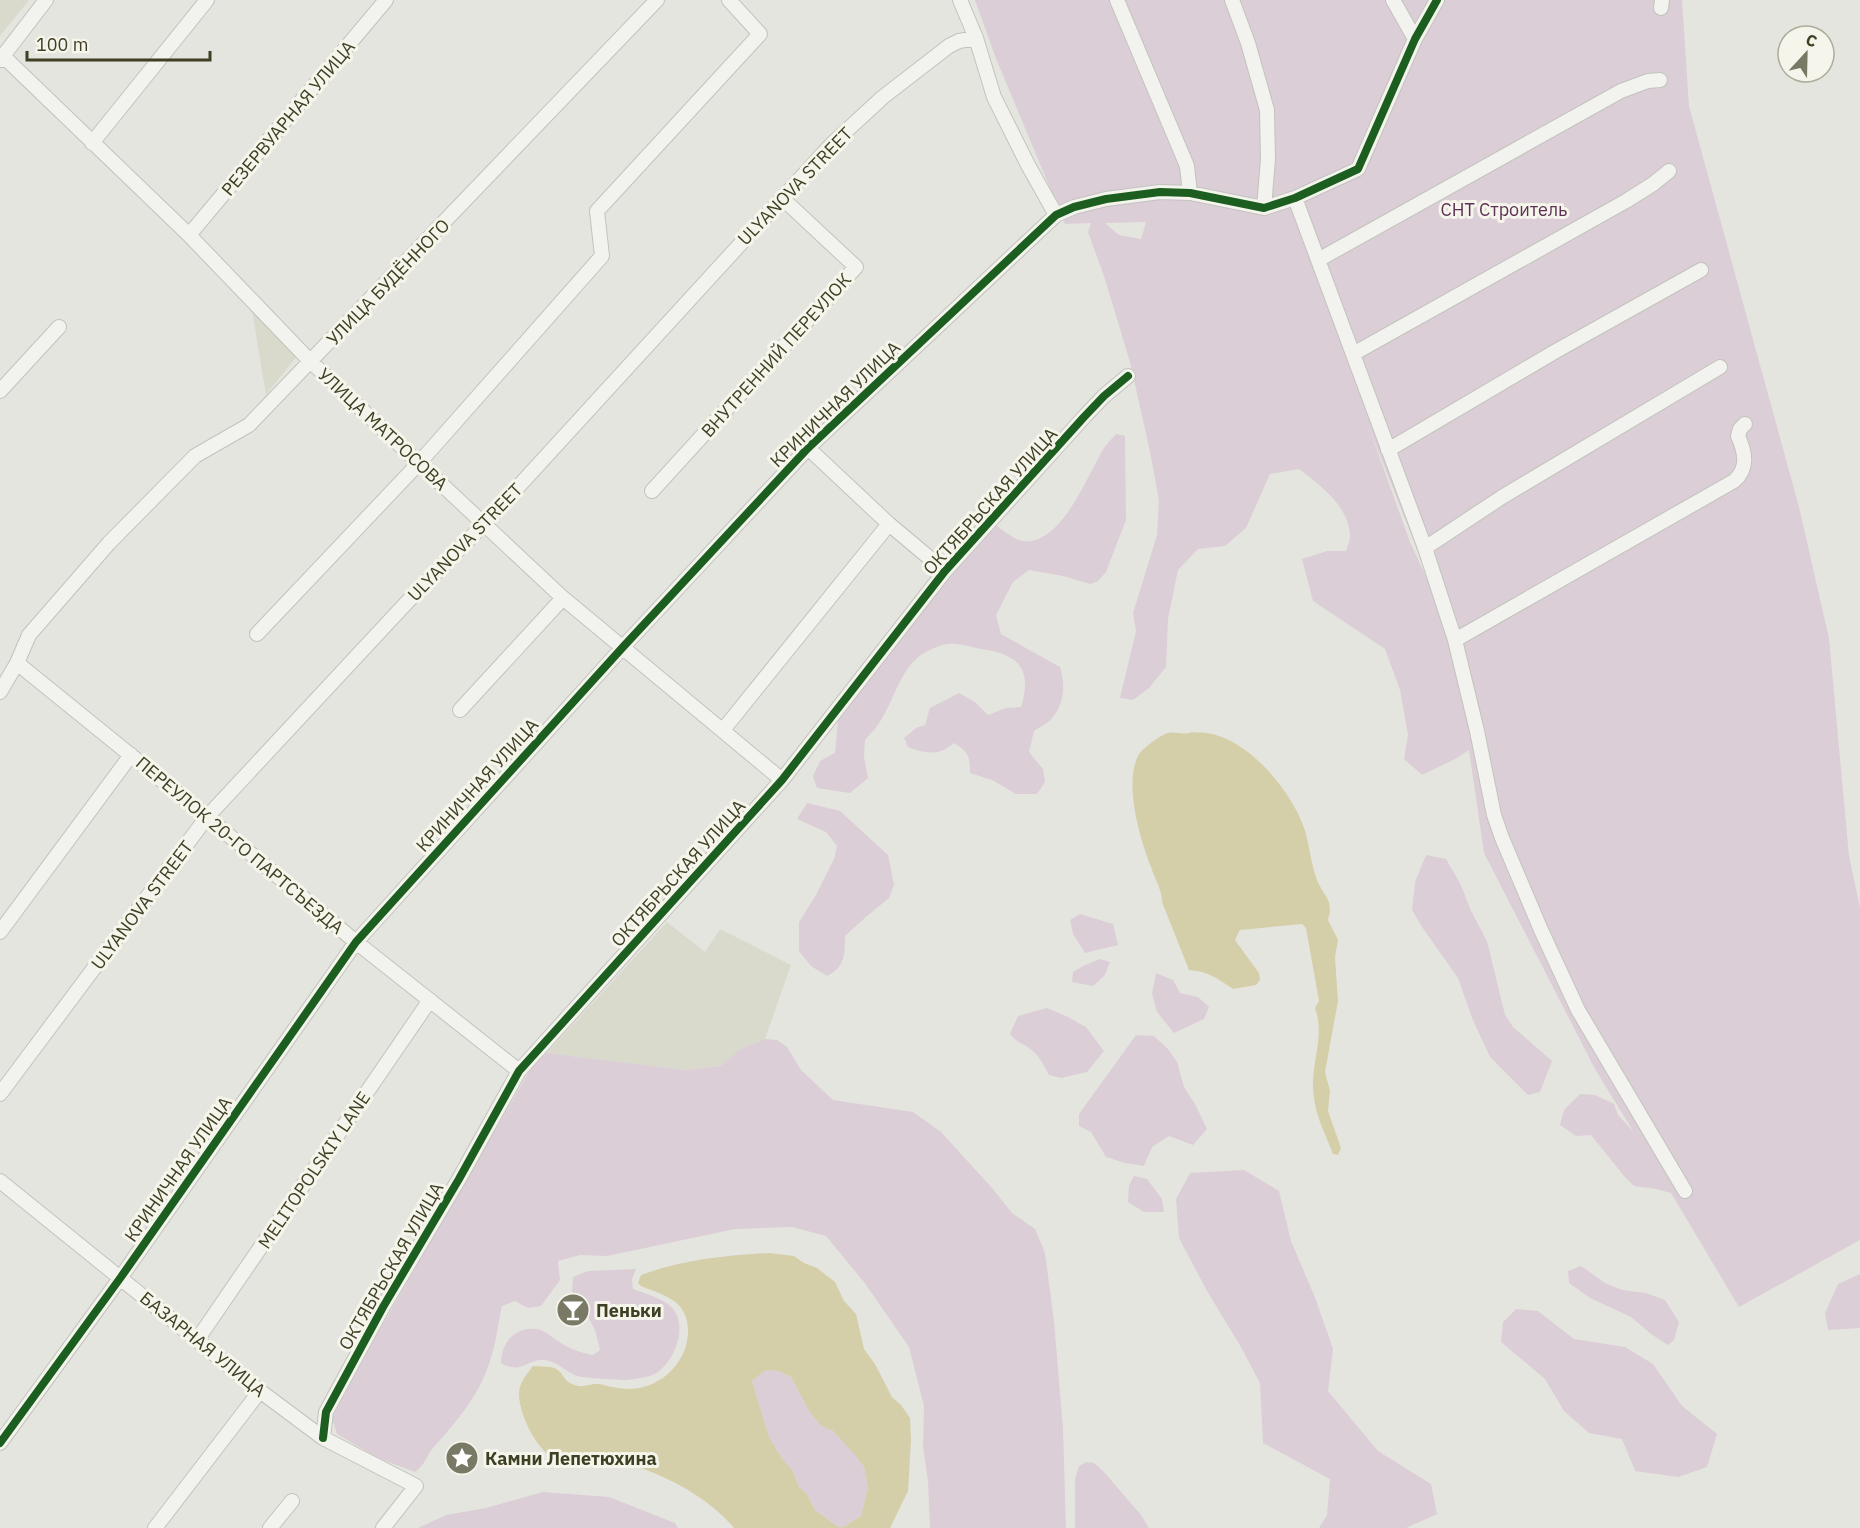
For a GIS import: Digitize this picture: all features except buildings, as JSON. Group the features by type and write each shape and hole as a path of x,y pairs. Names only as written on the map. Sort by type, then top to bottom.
{"street":[{"path":"2,58 46,0"},
{"path":"92,142 207,0"},
{"name":"РЕЗЕРВУАРНАЯ УЛИЦА","path":"189,235 386,0"},
{"name":"УЛИЦА БУДЁННОГО","path":"0,692 17,663 29,635 110,543 195,456 249,425 312,362 657,0"},
{"path":"256,633 419,463 602,256 597,211 760,34 729,0"},
{"path":"960,0 976,38 994,97 1056,215 1074,207 1160,192 1190,193 1264,208 1295,198 1358,169 1415,39 1437,0"},
{"path":"1117,0 1186,166 1190,193"},
{"path":"1232,0 1248,43 1267,110 1268,159 1264,208"},
{"path":"1393,0 1415,39"},
{"name":"ULYANOVA STREET","path":"0,1094 207,817 410,599 484,524 832,144 883,97 949,45 976,38"},
{"name":"УЛИЦА МАТРОСОВА","path":"2,58 189,235 312,362 563,598 782,780"},
{"path":"1318,260 1622,91 1648,81 1660,80"},
{"path":"1353,354 1626,201 1669,171"},
{"name":"ВНУТРЕННИЙ ПЕРЕУЛОК","path":"652,491 856,267 782,198"},
{"path":"1295,198 1425,548 1455,640 1494,815 1541,930 1578,1010 1686,1191"},
{"name":"КРИНИЧНАЯ УЛИЦА","path":"0,1443 121,1277 356,942 623,647 808,448 1056,215"},
{"path":"1388,450 1556,351 1701,270"},
{"path":"0,391 59,327"},
{"path":"1425,548 1502,497 1720,367"},
{"name":"ОКТЯБРЬСКАЯ УЛИЦА","path":"323,1438 326,1412 383,1306 459,1179 519,1071 782,780 945,572 1084,417 1128,376"},
{"path":"1455,640 1734,481 1741,475 1744,463 1743,447 1738,435 1745,424"},
{"path":"808,448 889,524 945,572"},
{"path":"723,730 889,524"},
{"path":"460,710 563,598"},
{"name":"ПЕРЕУЛОК 20-ГО ПАРТСЪЕЗДА","path":"17,663 207,817 356,942 519,1071"},
{"path":"0,932 131,755"},
{"name":"MELITOPOLSKIY LANE","path":"197,1340 430,1000"},
{"name":"БАЗАРНАЯ УЛИЦА","path":"0,1181 323,1438"},
{"path":"155,1528 260,1390"},
{"path":"323,1438 416,1486 383,1528"},
{"path":"270,1528 292,1501"}],"shaded area":[{"path":"0,0 29,0 0,36"},
{"path":"251,304 297,356 266,395"},
{"path":"1192,732 1221,737 1251,755 1277,781 1288,796 1303,825 1315,874 1329,901 1328,920 1338,940 1335,957 1338,1001 1325,1072 1330,1091 1328,1111 1341,1148 1338,1155 1333,1154 1315,1105 1313,1077 1319,1028 1315,1008 1319,1001 1306,928 1302,924 1240,930 1235,940 1259,973 1260,980 1256,985 1233,989 1207,974 1189,970 1162,902 1160,889 1138,826 1133,795 1134,766 1141,751 1162,736 1168,733"},
{"path":"667,922 705,952 720,929 791,965 765,1039 739,1050 721,1066 685,1070 547,1053"},
{"path":"770,1253 794,1256 817,1268 835,1282 844,1301 856,1314 864,1349 875,1364 892,1397 910,1418 908,1491 890,1528 734,1528 712,1507 688,1490 647,1470 614,1459 567,1464 552,1458 545,1452 526,1423 520,1403 520,1386 533,1366 556,1369 568,1381 576,1385 599,1384 630,1389 653,1384 663,1378 679,1362 687,1341 687,1319 683,1311 672,1300 641,1286 638,1283 641,1275 688,1262","holes":["766,1370 779,1371 791,1377 809,1411 821,1426 833,1431 864,1467 868,1487 861,1516 843,1527 838,1527 815,1510 807,1494 799,1487 792,1470 769,1437 752,1381"]}],"green space":[{"name":"СНТ Строитель","path":"975,0 1682,0 1689,106 1799,507 1829,638 1849,856 1860,908 1860,1240 1739,1307 1671,1193 1634,1186 1591,1135 1576,1136 1560,1125 1564,1110 1580,1094 1595,1095 1614,1104 1618,1115 1633,1131 1595,1069 1484,853 1469,750 1422,775 1404,759 1408,735 1400,690 1385,649 1313,601 1302,559 1327,551 1346,551 1350,537 1349,526 1332,498 1299,469 1270,474 1246,528 1225,546 1198,549 1178,570 1168,619 1166,667 1149,688 1133,700 1120,698 1136,631 1133,613 1157,535 1159,500 1149,447 1130,362 1088,232 1091,223 1065,224 995,56","holes":["1146,222 1141,239 1119,235 1105,223","1368,425 1437,600 1410,542"]},
{"path":"1116,434 1125,436 1126,520 1106,572 1098,581 1090,584 1029,570 1013,582 996,615 1001,634 1060,667 1062,673 1063,693 1060,705 1047,723 1034,731 1029,752 1043,769 1045,782 1037,794 1016,794 992,780 970,773 967,755 954,743 938,752 920,751 908,747 904,738 916,728 925,725 930,708 959,693 975,702 988,715 1006,708 1021,707 1025,685 1023,671 1014,660 996,652 953,644 940,646 921,655 905,672 876,728 865,740 864,757 868,778 850,793 817,788 813,776 820,761 835,753 840,699 994,524 1022,541 1036,540 1049,533 1072,506 1104,448"},
{"path":"807,803 840,811 888,855 894,885 889,898 845,936 843,960 837,969 827,976 811,966 799,951 799,922 834,859 837,846 826,832 797,819"},
{"path":"1426,855 1446,859 1461,885 1471,911 1487,941 1505,1015 1513,1027 1552,1061 1540,1092 1528,1095 1490,1057 1472,1018 1458,978 1412,910 1415,882"},
{"path":"1080,914 1113,924 1118,945 1085,953 1073,934 1070,920"},
{"path":"1100,959 1110,962 1105,975 1093,986 1072,982 1073,972"},
{"path":"1156,973 1173,980 1180,993 1198,997 1209,1007 1204,1019 1174,1033 1157,1012 1152,994"},
{"path":"1047,1008 1086,1027 1104,1051 1087,1072 1061,1078 1049,1075 1036,1054 1010,1034 1018,1016"},
{"path":"1136,1035 1154,1036 1168,1049 1177,1062 1184,1087 1207,1129 1193,1145 1169,1136 1152,1147 1144,1166 1106,1157 1091,1132 1079,1126 1079,1114"},
{"path":"765,1039 777,1040 787,1047 801,1070 833,1100 913,1112 941,1132 1012,1213 1035,1229 1045,1253 1054,1321 1063,1429 1066,1528 930,1528 928,1481 923,1447 924,1406 909,1347 864,1282 826,1236 792,1227 735,1229 607,1256 580,1255 558,1261 560,1280 541,1306 528,1308 515,1301 502,1306 492,1354 480,1385 459,1417 415,1472 378,1458 337,1434 332,1418 375,1338 533,1065 547,1053 685,1070 721,1066 739,1050"},
{"path":"1244,1170 1279,1191 1291,1241 1316,1300 1333,1349 1328,1391 1378,1451 1431,1484 1437,1514 1406,1528 1319,1528 1327,1515 1330,1479 1263,1443 1260,1383 1179,1238 1176,1199 1190,1173"},
{"path":"1134,1176 1147,1179 1162,1199 1164,1212 1144,1212 1128,1202 1129,1185"},
{"path":"1581,1266 1605,1283 1622,1290 1646,1293 1665,1300 1679,1322 1674,1340 1668,1345 1631,1317 1590,1298 1569,1283 1568,1271"},
{"path":"636,1269 632,1279 633,1289 666,1303 674,1310 678,1318 679,1335 674,1352 670,1360 658,1372 635,1379 609,1379 577,1376 544,1360 519,1367 501,1363 504,1349 511,1337 522,1330 529,1329 540,1330 569,1348 593,1355 600,1350 595,1330 586,1313 587,1300 572,1292 573,1277 588,1271"},
{"path":"1860,1274 1860,1328 1828,1330 1825,1313 1838,1284"},
{"path":"1516,1309 1538,1311 1574,1339 1625,1347 1653,1364 1682,1406 1717,1434 1707,1467 1678,1477 1635,1471 1622,1439 1589,1433 1564,1411 1545,1379 1501,1342 1503,1322"},
{"path":"766,1370 779,1371 791,1377 809,1411 821,1426 833,1431 857,1456 864,1467 868,1487 861,1516 843,1527 838,1527 815,1510 807,1494 799,1487 792,1470 769,1437 752,1381"},
{"path":"1086,1462 1094,1463 1104,1472 1141,1515 1149,1528 1075,1528 1075,1479 1079,1466"},
{"path":"543,1492 609,1497 675,1523 678,1528 418,1528 446,1515 486,1508"}],"cycle path":[{"path":"0,1443 121,1277 356,942 623,647 808,448 1056,215 1074,207 1106,199 1160,192 1190,193 1264,208 1295,198 1358,169 1415,39 1437,0"},
{"path":"323,1438 326,1412 383,1307 459,1179 519,1071 782,780 945,571 1084,417 1128,376"}],"place":[{"name":"Пеньки","path":"573,1310"},
{"name":"Камни Лепетюхина","path":"462,1458"}]}
